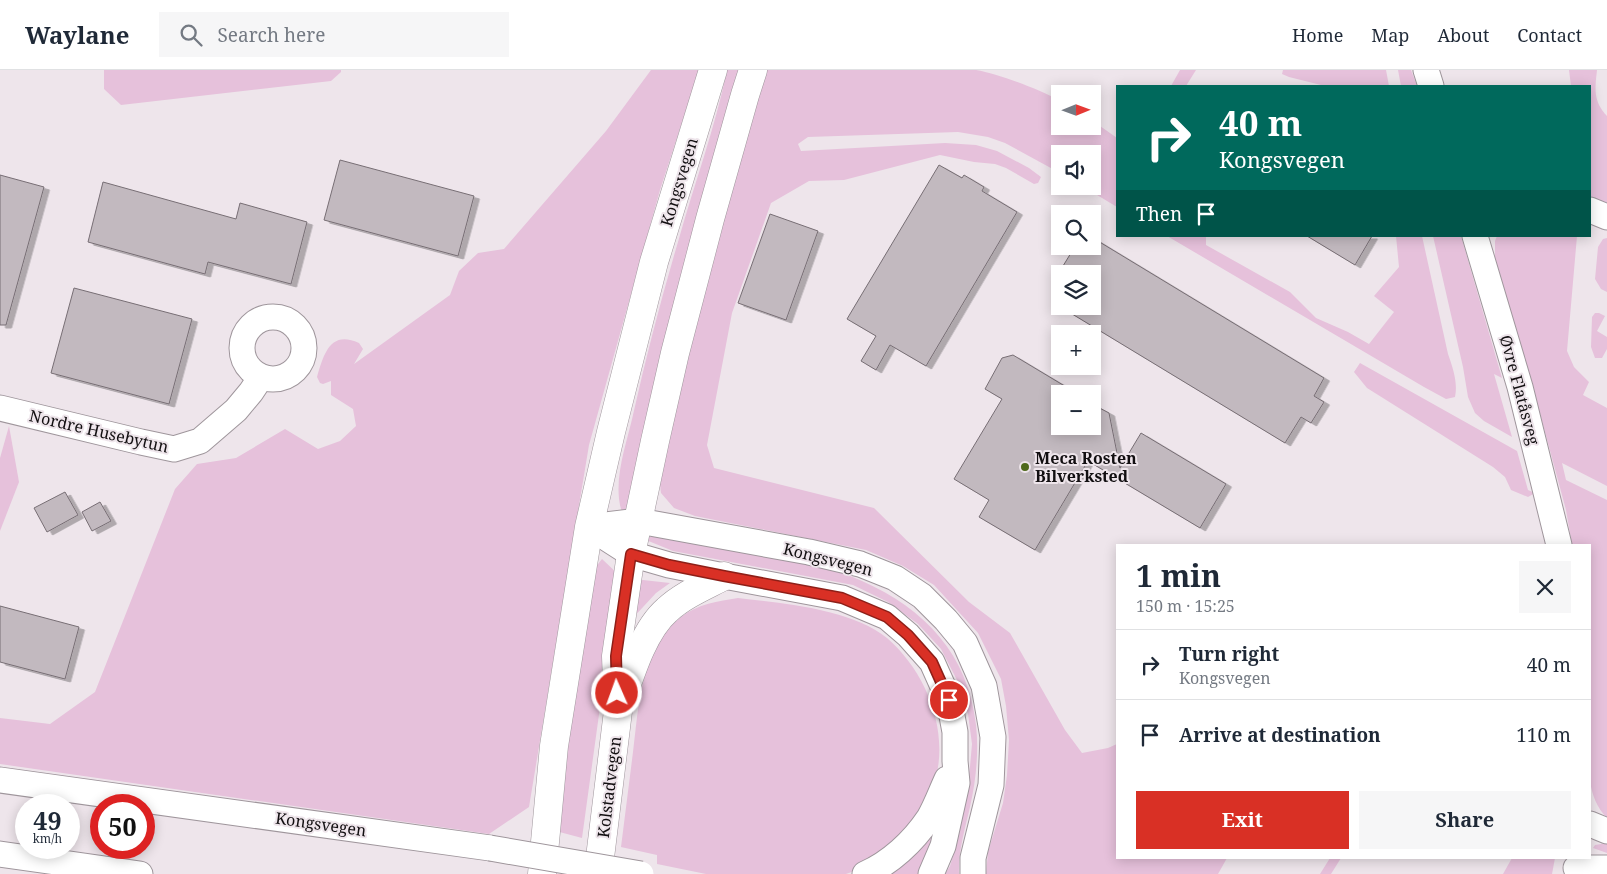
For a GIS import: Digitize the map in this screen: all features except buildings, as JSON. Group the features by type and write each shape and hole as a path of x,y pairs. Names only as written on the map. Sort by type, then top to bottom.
{"main road":[{"name":"Kongsvegen","path":"589,527 654,262 713,70"},
{"path":"639,521 675,353 727,158 753,70"},
{"name":"Kolstadvegen","path":"598,874 618,712 616,656 631,554 639,521"},
{"path":"542,874 554,746 589,527"},
{"path":"618,712 632,667 655,622 668,609 687,595 724,576"}],"street":[{"path":"1426,70 1431,85"},
{"path":"1591,210 1607,217"},
{"name":"Øvre Flatåsveg","path":"1475,237 1520,387 1559,544"},
{"name":"Nordre Husebytun","path":"0,408 174,449 200,441 236,410 252,392 261,377"},
{"name":"Kongsvegen","path":"589,527 639,521 809,552 860,564 895,578 922,596 946,620 965,643 984,686 993,737 991,785 973,858 973,874"},
{"path":"589,527 631,554 669,565 842,598 887,617 908,635 932,662 949,700 955,732 957,783 943,846 930,874"},
{"path":"865,874 880,868 907,844 929,817 955,761"},
{"name":"Kongsvegen","path":"0,780 490,848 642,874"},
{"path":"1591,824 1607,831"},
{"path":"0,854 140,874"},
{"path":"1575,866 1607,868"}],"shaded area":[{"path":"104,70 341,70 341,72 331,81 121,105 104,89"},
{"path":"651,70 699,70 660,190 589,445 529,807 489,834 0,764 0,718 50,724 95,692 175,489 197,464 236,458 285,429 318,449 340,441 356,426 353,409 331,395 331,381 323,384 320,383 317,377 322,360 330,346 341,340 359,343 363,349 354,364 450,295 459,271 478,253 504,249 606,131"},
{"path":"727,70 746,70 632,519 623,515 620,503 619,478 621,465 648,350"},
{"path":"763,70 976,70 1019,82 1051,97 1051,135 1101,135 1101,127 1116,137 1116,206 1097,195 1101,195 1101,145 1051,145 1051,168 1005,143 988,137 958,132 808,137 798,144 801,151 945,143 976,145 997,151 1029,168 1041,177 1038,183 1034,184 995,164 940,155 844,180 809,181 771,203 732,313 707,445 714,468 874,508 969,602 1010,633 1065,730 1082,753 1116,744 1116,859 1226,859 1218,874 986,874 988,852 1003,803 1009,740 1001,679 978,633 934,585 903,566 866,550 695,516 674,508 661,493 659,477 661,452"},
{"path":"1180,70 1196,70 1187,85 1172,85"},
{"path":"1283,70 1386,70 1389,85 1321,85 1282,74"},
{"path":"1398,70 1411,70 1417,85 1401,85"},
{"path":"1569,70 1597,70 1597,100 1607,116 1607,205 1591,198 1591,85 1571,85"},
{"path":"1169,237 1206,237 1206,245 1290,292 1316,318 1348,332 1369,344 1394,312 1374,296 1399,267 1396,237 1422,237 1448,354 1455,376 1455,397 1446,399"},
{"path":"1433,237 1461,237 1502,378 1494,374 1512,437 1484,421 1475,413 1468,397"},
{"path":"1497,237 1577,237 1567,351 1574,367 1589,382 1583,395 1607,408 1607,486 1562,463 1566,480 1607,500 1607,818 1595,801 1591,786 1591,544 1572,544 1566,510 1535,395 1495,259"},
{"path":"1607,238 1607,292 1601,289 1595,279 1598,247 1603,239"},
{"path":"1595,313 1605,316 1597,331 1607,337 1607,349 1602,358 1595,358 1591,347 1592,317"},
{"path":"1360,363 1517,451 1528,490 1535,493 1528,497 1511,490 1505,477 1493,467 1367,388 1354,372"},
{"path":"9,426 19,482 0,531 0,458"},
{"path":"647,537 677,539 804,563 851,576 885,592 905,605 924,620 940,637 964,676 971,700 977,735 975,776 961,849 959,874 945,874 950,866 957,843 968,789 972,744 968,714 959,684 941,649 918,624 888,602 853,585 673,551 646,540"},
{"path":"602,559 620,576 582,838 552,830 591,573"},
{"path":"634,579 670,583 656,593 631,620"},
{"path":"738,598 816,609 855,620 872,628 887,638 903,654 916,672 926,691 934,712 938,734 939,756 936,778 919,816 886,849 861,868 846,874 706,874 657,864 657,855 621,847 637,716 649,661 667,630 681,617 694,609 708,604"},
{"path":"938,818 926,863 918,874 885,874"},
{"path":"1607,843 1607,853 1593,848 1595,845"},
{"path":"1329,859 1340,859 1331,874 1320,874"},
{"path":"1511,859 1555,859 1552,874 1503,874"}],"place":[{"name":"Meca Rosten Bilverksted","path":"1025,467"}],"route":[{"path":"617,693 616,656 631,554 669,565 842,598 887,617 908,635 932,662 949,700"}]}
